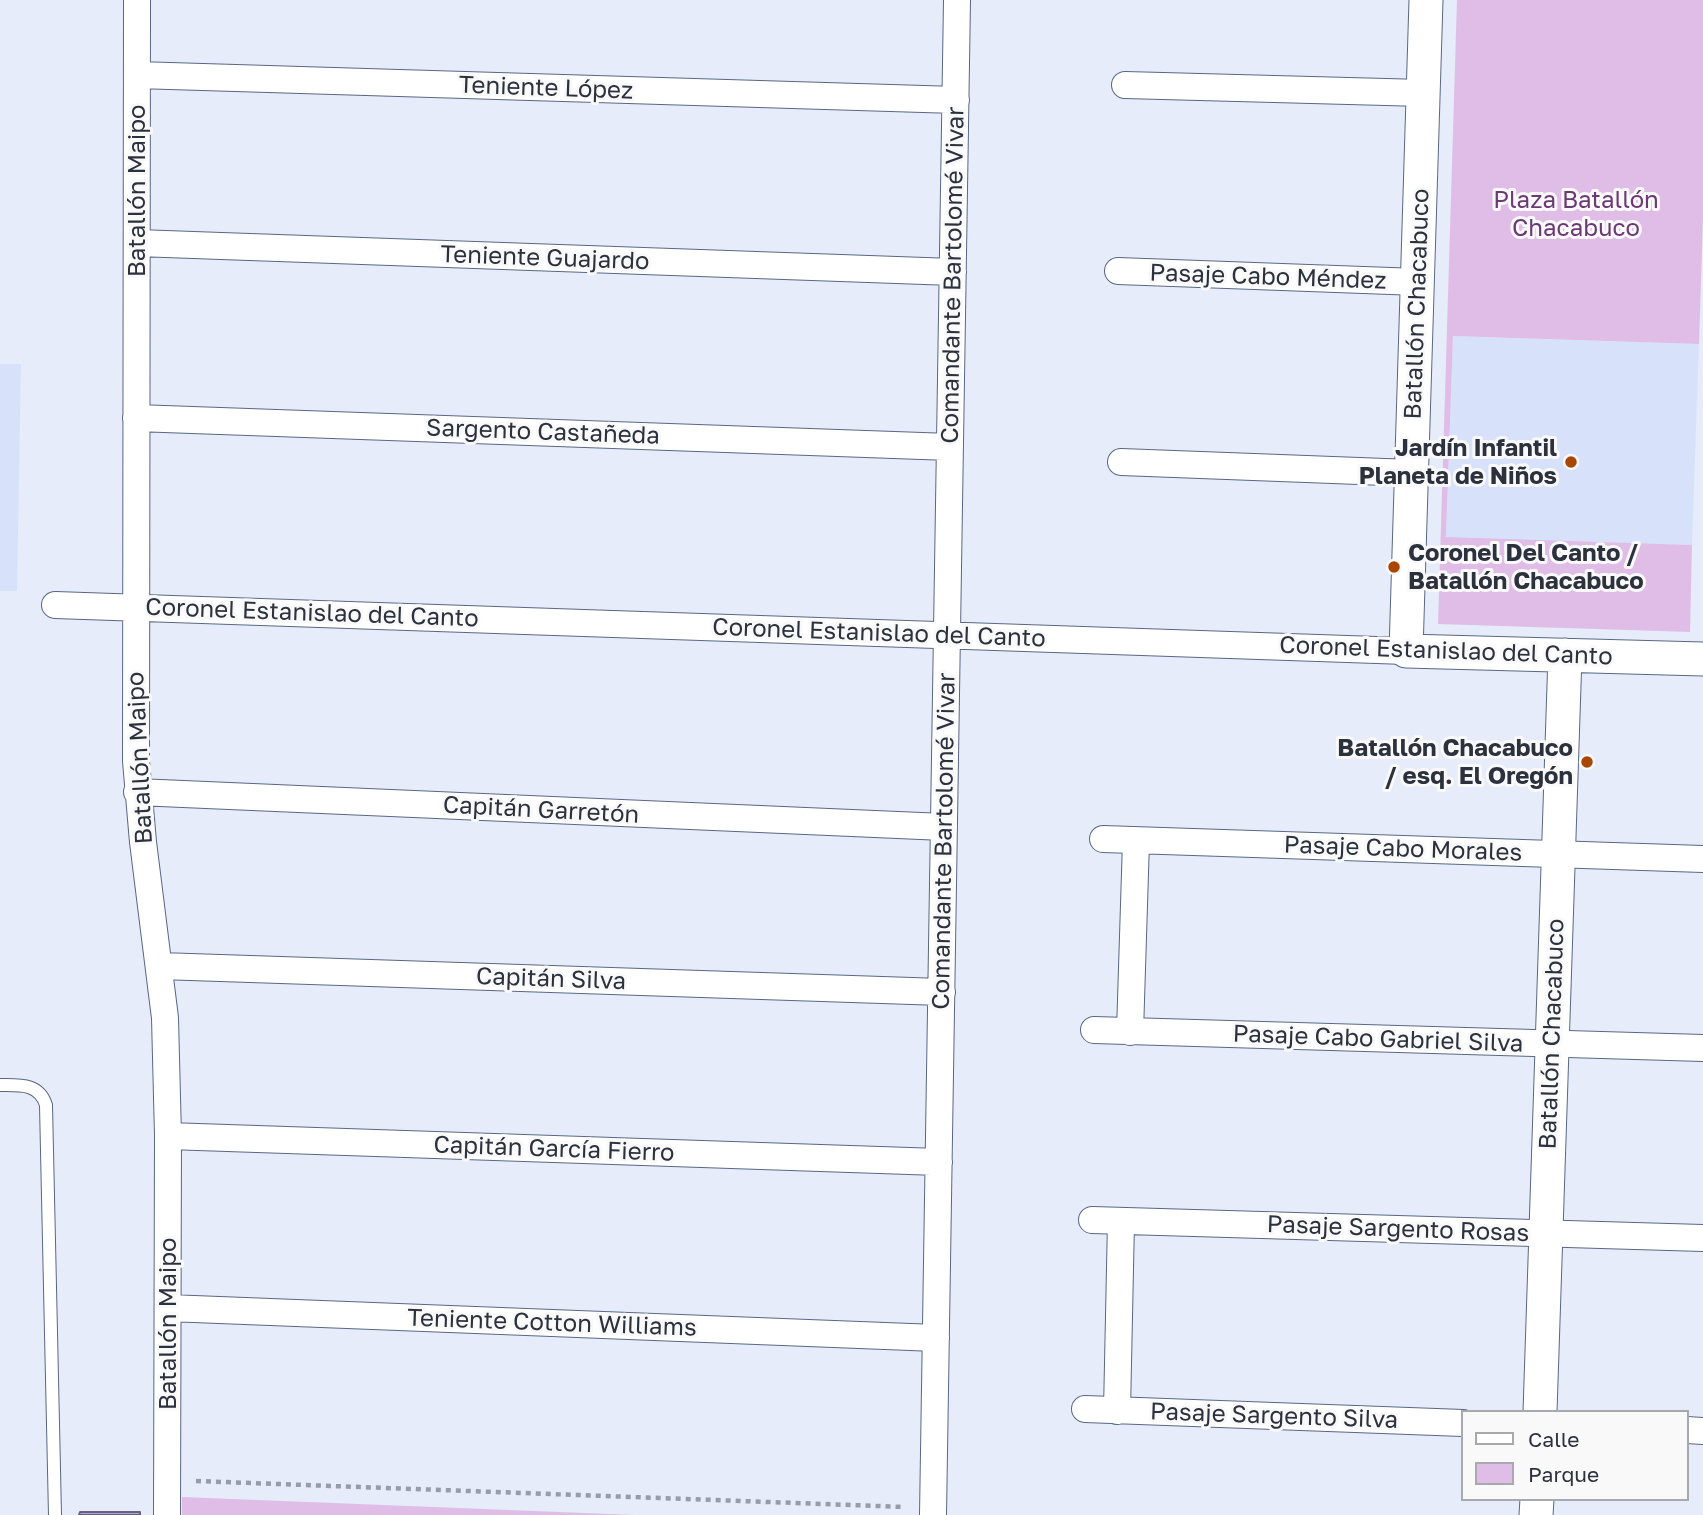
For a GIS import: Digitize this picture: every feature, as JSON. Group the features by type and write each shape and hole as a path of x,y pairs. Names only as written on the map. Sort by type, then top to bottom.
{"street":[{"name":"Batallón Maipo","path":"137,0 137,792 165,1018 168,1136 167,1515"},
{"name":"Comandante Bartolomé Vivar","path":"933,1512 957,0"},
{"name":"Batallón Chacabuco","path":"1406,650 1426,0"},
{"name":"Teniente López","path":"137,75 956,100"},
{"path":"1125,85 1423,93"},
{"name":"Teniente Guajardo","path":"137,243 953,272"},
{"name":"Pasaje Cabo Méndez","path":"1118,271 1418,282"},
{"name":"Sargento Castañeda","path":"136,418 950,447"},
{"path":"1121,463 1412,473"},
{"name":"Coronel Estanislao del Canto","path":"55,605 1703,659"},
{"name":"Batallón Chacabuco","path":"1540,1410 1565,655"},
{"name":"Capitán Garretón","path":"137,792 944,827"},
{"name":"Pasaje Cabo Morales","path":"1103,839 1703,859"},
{"path":"1129,1032 1136,841"},
{"name":"Capitán Silva","path":"160,966 942,992"},
{"name":"Pasaje Cabo Gabriel Silva","path":"1094,1030 1703,1048"},
{"name":"Capitán García Fierro","path":"168,1136 939,1162"},
{"name":"Pasaje Sargento Rosas","path":"1092,1220 1703,1238"},
{"path":"1117,1410 1121,1221"},
{"name":"Teniente Cotton Williams","path":"168,1308 936,1338"},
{"name":"Pasaje Sargento Silva","path":"1085,1409 1462,1423"}],"lane":[{"path":"0,1085 30,1086 39,1091 46,1105 55,1515"}],"path":[{"path":"167,1480 933,1512"}],"shaded area":[{"name":"Jardín Infantil Planeta de Niños","path":"1453,336 1699,344 1692,545 1446,538"},
{"path":"0,364 21,364 17,591 0,591"}],"green space":[{"name":"Plaza Batallón Chacabuco","path":"1457,0 1703,0 1703,216 1699,344 1453,336 1446,537 1692,545 1690,632 1438,624"},
{"path":"182,1497 635,1515 182,1515"}],"building":[{"path":"80,1512 140,1512 140,1515 79,1515"}],"place":[{"name":"Jardín Infantil Planeta de Niños","path":"1571,462"},
{"name":"Coronel Del Canto / Batallón Chacabuco","path":"1394,567"},
{"name":"Batallón Chacabuco / esq. El Oregón","path":"1587,762"}]}
